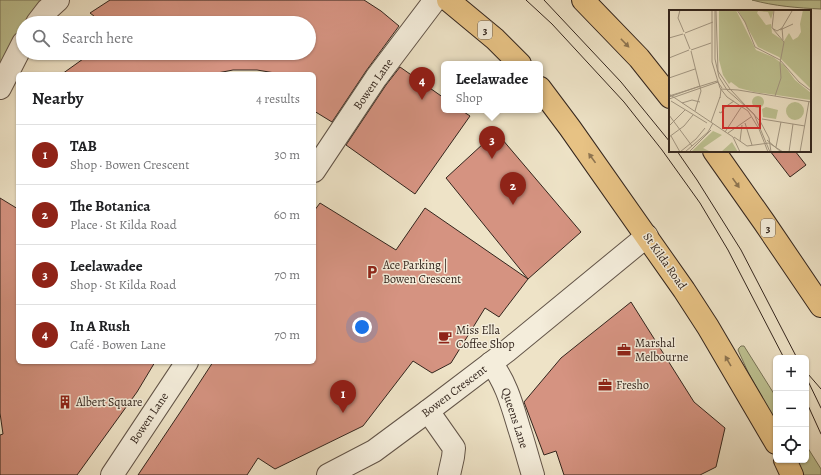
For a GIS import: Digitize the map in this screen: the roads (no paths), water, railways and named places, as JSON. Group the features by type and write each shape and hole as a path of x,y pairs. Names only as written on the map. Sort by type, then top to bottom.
{"main road":[{"name":"3","path":"448,0 495,38 517,61"},
{"path":"582,0 639,58 669,96"},
{"name":"St Kilda Road","path":"543,92 684,290 708,327 773,438"},
{"name":"3","path":"715,152 821,306"},
{"path":"786,463 792,475"}],"street":[{"path":"42,16 58,0"},
{"name":"Bowen Lane","path":"316,168 376,78 435,0"},
{"path":"0,88 16,57"},
{"name":"Bowen Crescent","path":"328,475 374,451 428,411 491,363 647,236"},
{"name":"Queens Lane","path":"491,363 503,380 512,403 533,475"},
{"name":"Bowen Lane","path":"112,475 186,364"},
{"path":"428,411 454,448 449,475"}],"tram line":[{"path":"526,0 552,24 624,102 662,150 700,203 728,250 782,355"},
{"path":"544,0 621,82 669,141"},
{"path":"678,152 741,250 795,355"},
{"path":"809,375 821,389"},
{"path":"809,383 821,408"},
{"path":"809,408 821,434"}],"place":[{"name":"In A Rush","path":"422,100"},
{"name":"Leelawadee","path":"492,159"},
{"name":"The Botanica","path":"513,205"},
{"name":"Ace Parking | Bowen Crescent","path":"372,272"},
{"name":"Miss Ella Coffee Shop","path":"445,337"},
{"name":"Marshal Melbourne","path":"624,350"},
{"name":"Fresho","path":"605,385"},
{"name":"Albert Square","path":"65,402"},
{"name":"TAB","path":"343,413"}]}
